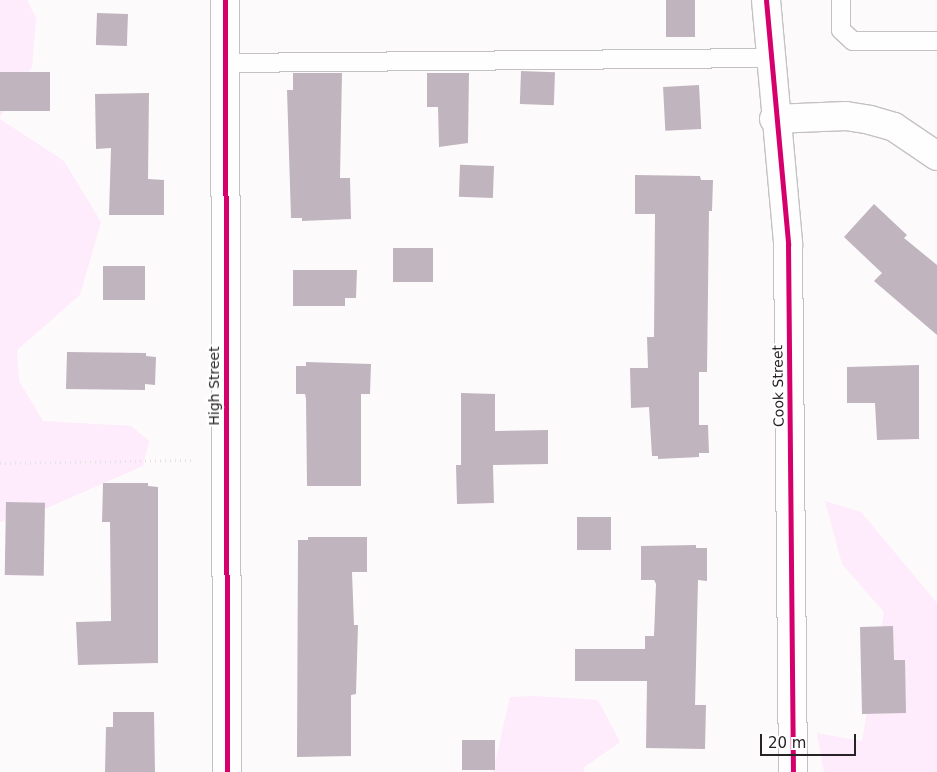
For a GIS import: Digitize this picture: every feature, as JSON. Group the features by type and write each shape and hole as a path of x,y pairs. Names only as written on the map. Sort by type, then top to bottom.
{"street":[{"name":"High Street","path":"225,0 227,772"},
{"name":"Cook Street","path":"766,0 774,119 788,244 793,772"},
{"path":"774,119 846,116 870,120 894,127 937,156"}],"lane":[{"path":"841,0 841,30 853,41 937,41"},
{"path":"226,62 770,58"}],"path":[{"path":"0,463 191,460"}],"shaded area":[{"path":"0,0 27,0 36,18 32,67 0,117"},
{"path":"0,119 64,161 101,222 80,295 17,350 19,381 43,421 131,426 149,441 143,466 40,511 0,522"},
{"path":"825,501 861,512 937,603 937,772 824,772 817,733 862,741 884,612 842,564"},
{"path":"534,696 598,700 620,742 583,768 585,772 493,772 510,697"}],"building":[{"path":"666,0 695,0 695,37 666,37"},
{"path":"97,13 128,14 127,46 96,45"},
{"path":"521,71 555,72 554,105 520,104"},
{"path":"0,72 50,72 50,111 0,111"},
{"path":"293,73 342,73 340,178 350,178 351,219 302,221 302,218 291,218 287,90 293,90"},
{"path":"427,73 469,73 468,143 439,147 438,107 427,107"},
{"path":"699,85 701,129 665,131 663,87"},
{"path":"149,93 148,179 164,180 164,215 109,215 111,148 96,149 95,94"},
{"path":"460,165 494,166 493,198 459,197"},
{"path":"635,175 700,176 701,180 713,180 712,211 709,211 707,372 699,372 699,425 708,425 709,453 699,453 699,457 658,459 658,456 652,456 649,407 631,408 630,368 648,368 647,337 654,337 655,214 635,214"},
{"path":"874,204 907,235 904,238 937,265 937,335 874,281 882,273 844,237"},
{"path":"393,248 433,248 433,282 393,282"},
{"path":"103,266 145,266 145,300 103,300"},
{"path":"293,270 357,270 356,298 345,298 345,306 293,306"},
{"path":"67,352 146,353 146,356 156,357 155,385 145,384 145,390 66,389"},
{"path":"306,362 371,364 370,394 361,394 361,486 307,486 306,399 305,394 296,394 296,366 306,366"},
{"path":"919,365 919,439 877,440 875,403 847,403 847,367"},
{"path":"461,393 495,394 495,431 548,430 548,464 493,465 494,503 457,504 456,465 461,465"},
{"path":"103,483 148,483 148,486 158,487 158,663 78,665 76,622 111,621 110,522 102,522"},
{"path":"6,502 45,503 44,576 5,575"},
{"path":"577,517 611,517 611,550 577,550"},
{"path":"308,537 367,537 367,572 352,572 354,625 358,625 356,694 351,695 351,756 297,757 298,540 308,540"},
{"path":"696,545 696,548 707,548 707,581 698,580 695,705 706,705 705,749 646,748 647,681 575,681 575,649 645,649 645,636 654,636 656,584 654,580 641,580 641,546"},
{"path":"893,626 894,660 905,660 906,713 862,714 860,627"},
{"path":"113,712 154,712 155,772 105,772 106,727 113,727"},
{"path":"462,740 495,740 495,770 462,770"}],"cycle path":[{"path":"225,0 227,772"},
{"path":"766,0 788,244 793,772"}]}
